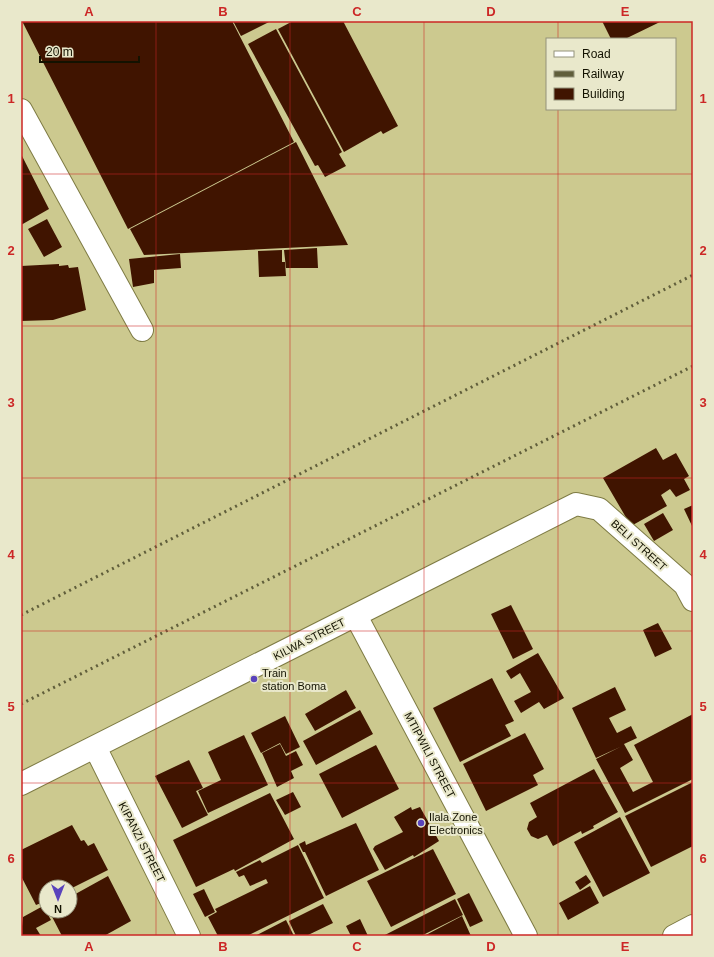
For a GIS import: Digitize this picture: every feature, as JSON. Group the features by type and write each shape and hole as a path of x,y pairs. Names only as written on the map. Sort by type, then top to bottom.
{"street":[{"path":"21,110 142,330"},
{"name":"BELI STREET","path":"576,504 599,509 685,585 693,600"},
{"name":"KILWA STREET","path":"21,784 576,504"},
{"name":"MTIPWILI STREET","path":"356,616 526,936"},
{"name":"KIPANZI STREET","path":"95,747 189,936"},
{"path":"674,936 693,926"}],"building":[{"path":"22,21 232,21 294,142 128,229"},
{"path":"233,21 271,21 241,36"},
{"path":"293,21 343,21 398,126 383,134 381,131 344,152 278,29"},
{"path":"602,21 662,21 627,38 610,38"},
{"path":"276,29 342,152 339,154 346,166 325,177 318,165 315,166 248,44"},
{"path":"296,142 348,245 144,255 130,229"},
{"path":"21,154 49,209 21,225"},
{"path":"47,219 62,247 44,257 28,229"},
{"path":"317,248 318,268 286,268 284,250"},
{"path":"282,250 282,262 285,262 286,276 259,277 258,251"},
{"path":"180,254 181,268 154,270 154,283 133,287 129,259"},
{"path":"59,264 59,266 68,265 69,268 78,267 86,310 53,320 21,321 21,266"},
{"path":"656,448 663,460 676,453 689,476 684,479 690,490 676,497 670,489 661,495 667,506 631,526 603,478"},
{"path":"693,505 693,528 684,509"},
{"path":"663,513 673,530 654,541 644,524"},
{"path":"511,605 533,649 513,659 491,614"},
{"path":"658,623 672,649 655,657 643,630"},
{"path":"538,653 564,698 544,709 539,702 521,713 514,701 531,692 520,673 511,679 506,671"},
{"path":"492,678 514,721 505,725 511,736 460,762 433,708"},
{"path":"615,687 626,710 609,718 617,733 631,726 637,738 624,744 633,760 620,768 633,792 653,782 634,745 693,714 693,779 625,813 596,759 620,747 596,758 572,708"},
{"path":"346,690 356,708 315,731 305,714"},
{"path":"360,710 373,734 316,765 303,741"},
{"path":"285,716 300,747 286,754 280,743 261,753 251,733"},
{"path":"525,733 544,769 533,775 538,785 486,811 463,764"},
{"path":"244,735 268,785 208,813 198,791 221,780 208,752"},
{"path":"280,744 286,756 296,751 303,765 291,771 294,778 277,787 262,753"},
{"path":"376,745 399,789 342,818 319,774"},
{"path":"189,760 203,788 196,791 208,815 182,828 155,776"},
{"path":"594,769 618,812 593,826 594,828 582,834 581,831 553,846 547,835 538,839 531,836 527,829 529,822 537,817 530,803"},
{"path":"693,782 693,846 651,867 625,816"},
{"path":"293,792 301,807 285,815 276,800"},
{"path":"270,793 294,839 235,871 234,869 196,887 173,840"},
{"path":"411,807 412,810 420,807 439,841 414,857 413,855 385,870 373,849 375,846 403,832 394,817"},
{"path":"620,817 650,873 603,897 574,842"},
{"path":"356,823 379,870 326,896 305,852 303,852 299,844 305,841 306,845"},
{"path":"72,825 81,841 84,840 88,846 94,843 108,870 78,885 78,879 38,879 38,904 36,905 21,876 21,850"},
{"path":"298,845 324,898 247,936 218,936 208,917 217,912 215,909 268,883 266,879 250,886 244,875 239,877 236,872 260,860 262,863"},
{"path":"433,849 456,894 391,927 367,881"},
{"path":"586,875 591,882 580,890 575,882"},
{"path":"108,876 131,921 104,936 62,936 53,919 78,919 78,893"},
{"path":"590,886 599,903 568,920 559,903"},
{"path":"204,889 215,912 205,917 193,894"},
{"path":"469,893 483,921 470,927 457,899"},
{"path":"455,899 463,915 421,936 383,936"},
{"path":"323,904 333,923 306,936 296,936 289,921"},
{"path":"38,909 38,919 51,920 36,928 41,936 21,936 23,917"},
{"path":"462,916 471,936 424,936"},
{"path":"360,919 368,936 351,936 346,926"},
{"path":"286,920 294,936 255,936"}],"railway":[{"path":"21,615 693,275"},
{"path":"21,704 693,366"}],"place":[{"name":"Train station Boma","path":"254,679"},
{"name":"Ilala Zone Electronics","path":"421,823"}]}
